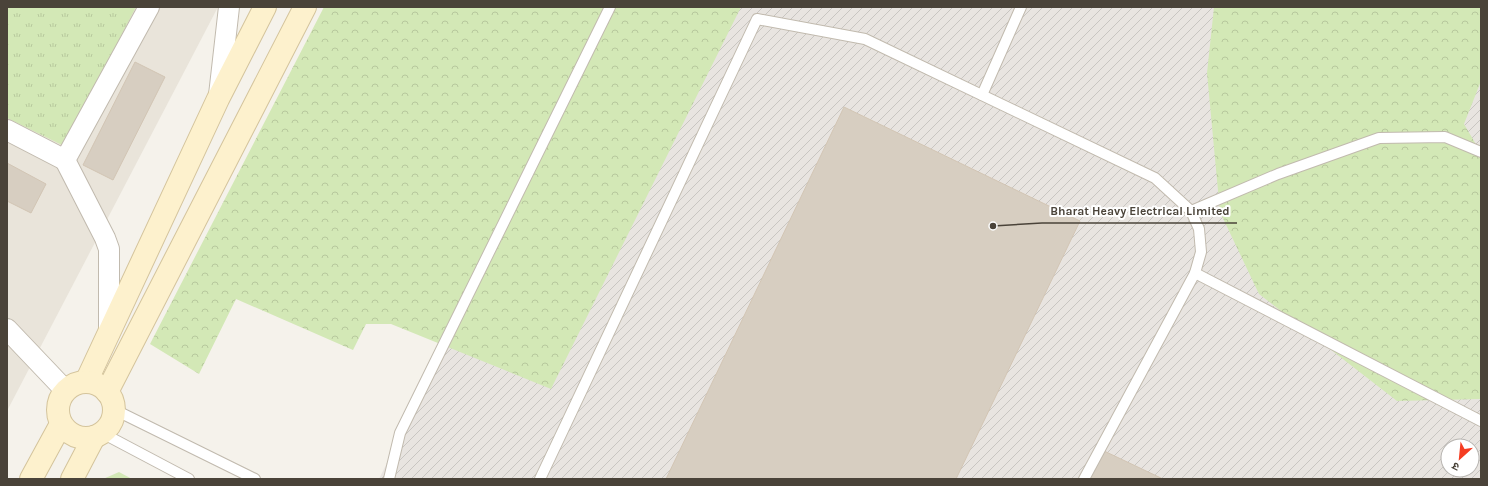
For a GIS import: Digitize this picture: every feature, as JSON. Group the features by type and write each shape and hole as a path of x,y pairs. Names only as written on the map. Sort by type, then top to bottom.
{"street":[{"path":"65,160 149,7"},
{"path":"218,99 229,7"},
{"path":"86,382 218,99 265,7"},
{"path":"110,400 305,7"},
{"path":"7,130 65,160 105,238 109,249 109,334"},
{"path":"7,329 65,390"},
{"path":"72,479 98,435 108,426 113,418 110,400 100,386 86,382 73,385 65,390 60,398 58,416 62,424 75,436 85,438 98,435"},
{"path":"31,479 62,424"}],"lane":[{"path":"389,479 400,433 610,7"},
{"path":"982,95 1021,7"},
{"path":"540,479 757,19 865,39 1155,178 1190,211 1200,229 1201,252 1195,273 1084,479"},
{"path":"1190,211 1278,174 1379,138 1445,137 1481,152"},
{"path":"1195,273 1481,421"},
{"path":"110,400 255,479"},
{"path":"98,435 189,479"}],"shaded area":[{"path":"7,7 218,7 7,411"},
{"path":"615,7 1481,7 1481,479 379,479"}],"green space":[{"path":"7,7 136,7 64,146 7,118"},
{"path":"324,7 741,7 551,389 391,324 366,324 353,350 236,299 199,374 150,344"},
{"path":"1214,7 1481,7 1481,81 1464,124 1481,153 1481,399 1397,401 1259,294 1220,212 1207,73"},
{"path":"119,472 132,479 103,479"}],"building":[{"path":"135,62 165,77 113,180 83,165"},
{"path":"844,107 1080,221 956,479 666,479"},
{"path":"7,163 46,184 31,213 7,201"},
{"path":"1102,450 1163,479 1087,479"}],"place":[{"name":"Bharat Heavy Electrical Limited","path":"993,226"}]}
